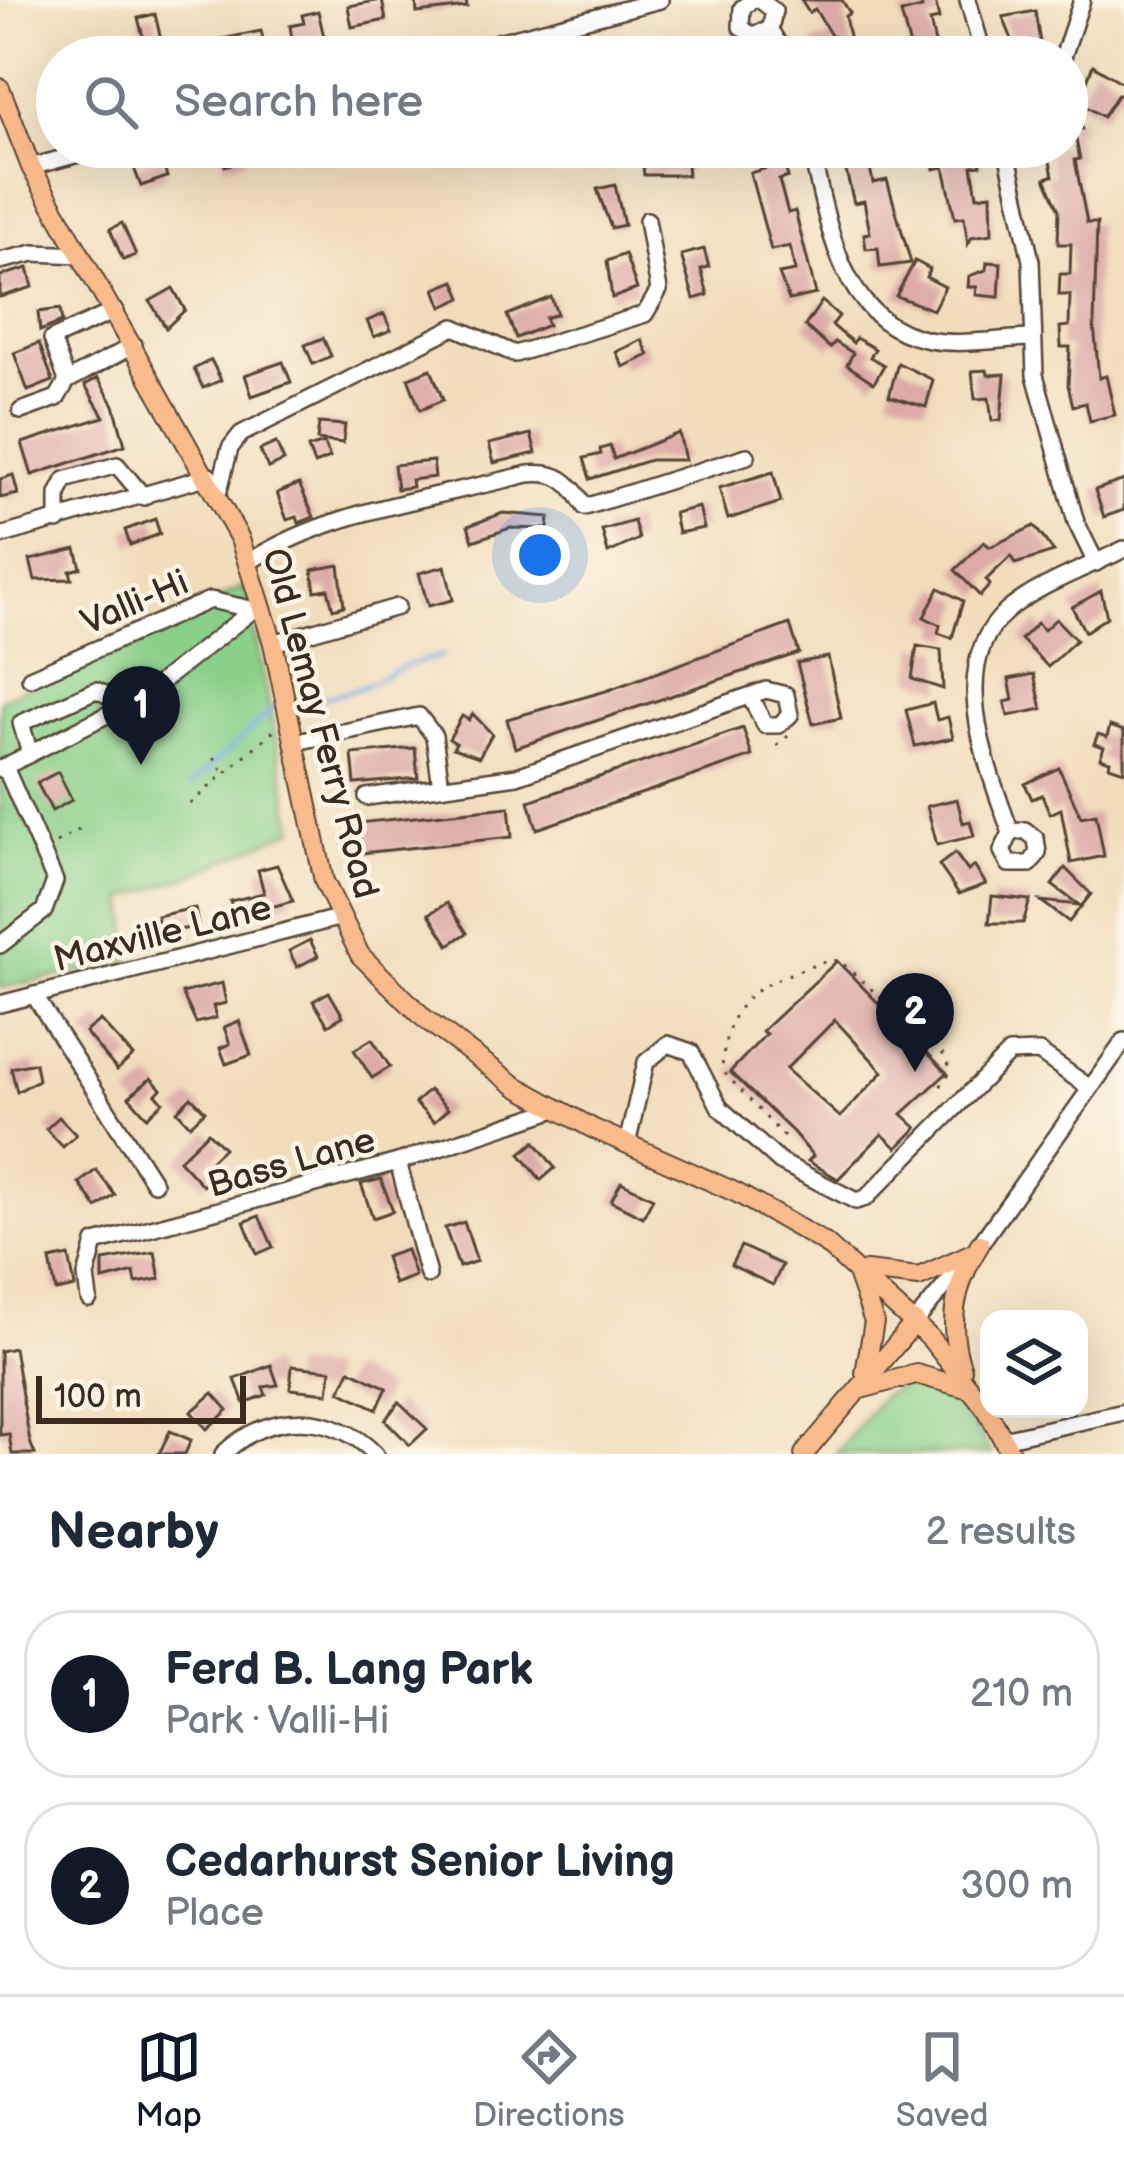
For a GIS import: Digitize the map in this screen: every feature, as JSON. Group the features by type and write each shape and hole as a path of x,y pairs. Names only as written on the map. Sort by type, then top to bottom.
{"main road":[{"name":"Old Lemay Ferry Road","path":"0,88 31,166 214,485 248,562 258,611 273,643 319,859 338,918 377,976 424,1019 556,1109 789,1220 851,1264 915,1322 975,1394 1007,1447"},
{"path":"851,1264 884,1276 919,1277 952,1266 980,1244"},
{"path":"975,1394 956,1350 953,1319 958,1287 980,1244"},
{"path":"851,1264 868,1297 874,1334 854,1394"},
{"path":"804,1454 820,1446 854,1394 915,1322"},
{"path":"854,1394 876,1381 916,1374 953,1382 975,1394"}],"street":[{"path":"521,36 660,0"},
{"path":"770,30 752,35 741,27 742,8 756,0 774,11 770,30 774,36"},
{"path":"968,0 978,36"},
{"path":"1070,36 1082,0"},
{"path":"31,166 36,165"},
{"path":"816,168 847,278 867,311 885,325 929,340 1032,338"},
{"path":"1011,168 1031,261 1035,375 1067,494 1096,563"},
{"path":"0,536 144,496 214,485 241,434 454,327 515,354 645,314 659,290 647,220"},
{"path":"0,261 34,253 82,255"},
{"path":"67,381 52,339 115,311"},
{"path":"21,411 57,398 67,381 134,345"},
{"path":"248,562 278,543 372,512 528,474 552,472 572,484 585,508 747,456"},
{"path":"58,520 57,501 65,480 97,467 117,465 144,496"},
{"path":"1011,832 975,698 978,656 989,632 1010,608 1124,549"},
{"name":"Valli-Hi","path":"30,678 210,600 258,611"},
{"path":"273,643 398,607"},
{"path":"0,945 31,923 53,896 55,881 3,768 127,704 258,611"},
{"path":"30,754 21,723 96,690 127,704"},
{"path":"367,797 518,776 750,697"},
{"path":"296,742 419,716 434,736 441,786"},
{"name":"Maxville Lane","path":"0,1004 338,918"},
{"path":"34,995 154,1183"},
{"path":"915,1322 980,1244 1124,1041"},
{"path":"627,1144 646,1062 668,1043 691,1052 715,1103 770,1153 856,1201 866,1198 1009,1053 1039,1052 1090,1088"},
{"name":"Bass Lane","path":"89,1300 86,1276 95,1243 398,1162 556,1109"},
{"path":"398,1162 428,1276"},
{"path":"1007,1447 1124,1412"},
{"path":"223,1454 262,1427 298,1420 342,1430 375,1454"}],"path":[{"path":"777,746 785,743 791,729"},
{"path":"190,804 269,733 277,732"},
{"path":"214,757 224,772"},
{"path":"44,849 87,825"},
{"path":"784,1137 722,1070 734,1014 765,981 830,960 841,961 946,1057 951,1071 940,1087"}],"green space":[{"path":"245,586 294,829 193,875 126,898 130,962 0,988 0,700"},
{"path":"913,1381 954,1394 991,1454 836,1454 883,1396"}],"building":[{"path":"382,0 386,20 352,27 348,6"},
{"path":"416,0 466,0 467,7 417,13"},
{"path":"801,0 842,0 850,13 845,16 849,36 831,36 815,9 809,13"},
{"path":"920,0 935,0 939,19 930,21 933,36 907,36 901,13 922,8"},
{"path":"318,11 324,36 292,36 290,26 304,23 302,15"},
{"path":"1035,11 1039,36 1011,36 1003,17"},
{"path":"155,14 160,36 143,36 138,18"},
{"path":"1093,65 1124,84 1124,98 1118,94 1103,117 1088,108"},
{"path":"134,168 164,168 167,177 141,186"},
{"path":"643,168 687,168 688,175 644,175"},
{"path":"785,168 788,177 779,180 788,213 795,211 816,294 789,300 779,274 795,271 790,246 771,250 750,173"},
{"path":"845,168 870,168 873,183 887,180 911,263 880,267 878,248 866,249 864,234 870,233 864,201 854,203"},
{"path":"944,168 972,168 977,196 991,194 992,234 972,237 968,244 964,217 955,218"},
{"path":"1051,168 1077,168 1087,223 1097,223 1094,325 1099,378 1106,376 1115,415 1090,421 1086,403 1073,406 1068,385 1070,347 1061,347 1060,327 1069,326 1070,295 1059,295 1060,274 1070,274 1071,244 1058,244 1059,210 1045,178 1053,176"},
{"path":"615,185 624,225 611,228 597,189"},
{"path":"122,223 136,255 123,260 110,229"},
{"path":"704,249 709,267 701,269 708,295 694,299 681,255"},
{"path":"625,254 637,289 612,298 607,261"},
{"path":"915,261 930,269 926,277 945,287 933,310 896,296"},
{"path":"987,262 1001,263 999,297 976,295 977,287 968,287 969,276 986,270"},
{"path":"28,268 33,287 0,297 0,276"},
{"path":"455,281 462,298 442,307 435,289"},
{"path":"173,288 185,310 166,328 150,301"},
{"path":"551,297 557,314 545,318 548,325 516,338 507,315"},
{"path":"822,301 839,316 832,325 853,343 856,338 875,349 870,357 884,365 874,383 847,365 853,353 835,342 830,348 805,326"},
{"path":"60,309 62,322 40,331 38,312"},
{"path":"384,314 391,330 374,337 367,321"},
{"path":"323,338 331,356 313,364 305,345"},
{"path":"642,340 649,355 623,367 616,352"},
{"path":"39,343 53,381 28,391 14,353"},
{"path":"211,360 221,380 203,388 194,369"},
{"path":"283,362 291,382 252,396 245,375"},
{"path":"898,363 933,380 926,407 889,396"},
{"path":"431,369 443,400 420,410 408,378"},
{"path":"987,370 988,375 1005,374 1001,420 992,421 989,398 975,399 972,371"},
{"path":"98,378 114,405 125,445 32,475 22,443 104,417 85,385"},
{"path":"319,423 345,425 343,443 317,440"},
{"path":"679,433 685,460 650,460 590,479 584,458 601,454 600,449 610,446 614,459"},
{"path":"531,434 536,453 494,463 489,444"},
{"path":"276,443 284,461 268,468 260,450"},
{"path":"324,443 330,458 314,464 308,448"},
{"path":"433,461 435,477 411,480 412,487 397,489 394,465"},
{"path":"773,472 781,502 728,519 719,488"},
{"path":"13,475 18,494 0,498 0,479"},
{"path":"1124,480 1124,510 1104,517 1095,490"},
{"path":"299,484 314,517 299,523 297,517 287,520 277,493"},
{"path":"699,507 704,528 678,533 674,513"},
{"path":"503,513 549,517 548,529 510,528 473,541 468,526"},
{"path":"155,519 160,534 130,545 125,530"},
{"path":"634,521 639,539 608,553 602,530"},
{"path":"1034,526 1054,552 1015,564 1011,556 986,580 990,585 980,596 955,570 984,542 990,547"},
{"path":"76,549 81,568 70,571 72,579 35,580 30,560"},
{"path":"339,565 344,606 333,609 328,589 315,591 312,570"},
{"path":"445,566 453,600 428,606 419,573"},
{"path":"939,588 963,601 952,638 938,633 940,625 924,617"},
{"path":"1101,591 1107,617 1085,632 1072,607"},
{"path":"1056,619 1076,640 1048,667 1021,639 1037,623 1044,630"},
{"path":"790,624 799,653 515,748 507,719 606,691"},
{"path":"917,646 941,650 943,689 912,679"},
{"path":"828,657 841,718 813,724 797,663"},
{"path":"1034,674 1042,709 1008,716 1005,702 1013,700 1009,679"},
{"path":"933,703 937,720 948,717 953,738 915,746 906,710"},
{"path":"473,714 492,734 479,757 453,748 456,743 449,739 462,716 469,720"},
{"path":"1110,726 1124,731 1124,771 1100,758 1104,747 1094,744 1098,734 1107,737"},
{"path":"743,728 752,756 537,829 529,801"},
{"path":"415,748 418,778 355,784 352,754"},
{"path":"1059,768 1081,817 1096,814 1104,856 1071,863 1061,809 1050,814 1042,795 1032,799 1025,784"},
{"path":"58,772 72,800 52,811 37,783"},
{"path":"957,799 963,823 970,821 974,836 937,845 927,806"},
{"path":"509,807 512,837 361,853 358,823"},
{"path":"955,853 968,871 974,866 986,884 959,894 939,865"},
{"path":"277,865 293,901 234,917 230,901 264,893 258,870"},
{"path":"1065,868 1091,894 1069,922 1041,901 1079,905 1052,885"},
{"path":"992,896 1030,900 1023,923 989,923"},
{"path":"447,903 467,933 449,945 429,914"},
{"path":"195,908 198,926 161,934 157,916"},
{"path":"310,940 318,956 297,967 289,951"},
{"path":"837,961 947,1073 902,1114 917,1128 897,1148 882,1134 838,1179 808,1161 813,1156 793,1132 730,1072 766,1034 762,1031","holes":["835,1020 883,1072 840,1117 786,1069"]},
{"path":"222,983 226,1003 213,1006 216,1018 196,1023 182,993"},
{"path":"329,992 343,1016 328,1025 313,1001"},
{"path":"100,1020 133,1056 117,1070 85,1032"},
{"path":"239,1021 251,1055 226,1064 220,1048 230,1044 224,1027"},
{"path":"372,1039 390,1067 372,1078 354,1050"},
{"path":"35,1063 38,1080 17,1092 11,1068"},
{"path":"151,1078 161,1089 156,1094 163,1102 147,1117 129,1097"},
{"path":"429,1090 448,1109 434,1122 415,1103"},
{"path":"191,1097 205,1111 190,1125 177,1111"},
{"path":"59,1117 76,1135 63,1147 46,1129"},
{"path":"208,1132 224,1148 206,1165 215,1175 203,1186 179,1160"},
{"path":"535,1142 555,1168 541,1180 520,1154"},
{"path":"96,1170 115,1195 97,1208 79,1183"},
{"path":"381,1179 393,1211 373,1218 361,1184"},
{"path":"621,1182 653,1198 643,1217 611,1201"},
{"path":"259,1216 273,1247 257,1254 244,1222"},
{"path":"464,1222 477,1261 459,1267 445,1228"},
{"path":"741,1246 782,1265 773,1285 731,1265"},
{"path":"406,1250 415,1276 394,1284 385,1257"},
{"path":"155,1252 160,1279 136,1283 134,1272 103,1280 103,1261"},
{"path":"69,1256 75,1287 56,1291 50,1260"},
{"path":"14,1348 35,1454 12,1454 9,1434 0,1435 0,1351"},
{"path":"271,1365 278,1385 263,1387 266,1395 244,1403 235,1379"},
{"path":"292,1366 331,1370 328,1393 290,1389"},
{"path":"350,1370 387,1388 377,1409 340,1391"},
{"path":"213,1393 228,1410 207,1429 191,1412"},
{"path":"399,1402 427,1429 410,1445 385,1420"},
{"path":"170,1431 191,1440 185,1454 159,1454"}],"waterway":[{"path":"297,705 360,688 407,665 442,656"},
{"path":"191,785 275,707"}],"place":[{"name":"Ferd B. Lang Park","path":"141,765"},
{"name":"Cedarhurst Senior Living","path":"915,1072"}]}
